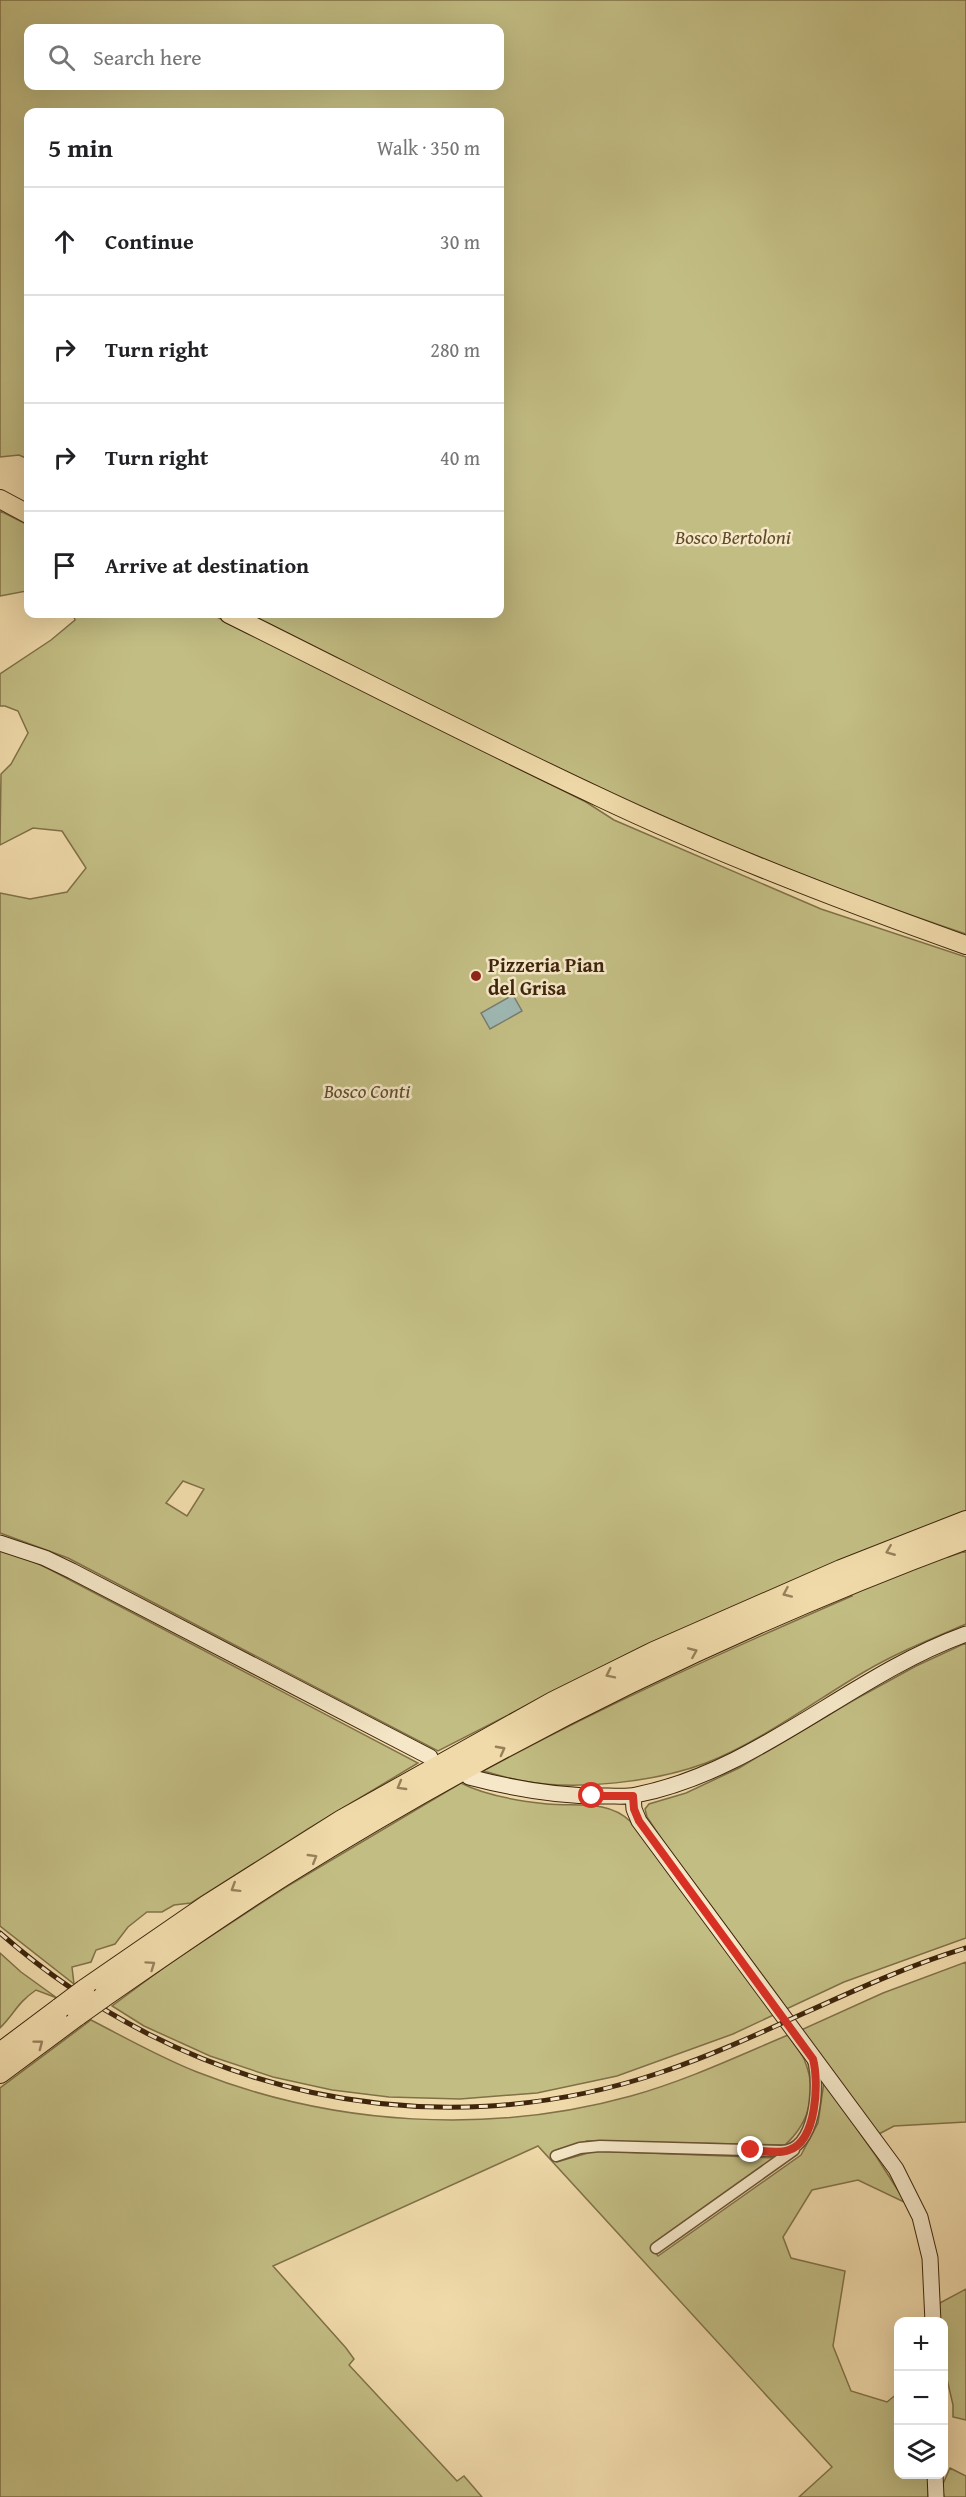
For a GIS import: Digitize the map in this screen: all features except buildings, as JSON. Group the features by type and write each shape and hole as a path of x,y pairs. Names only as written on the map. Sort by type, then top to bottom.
{"highway":[{"path":"0,2073 69,2011 84,1990 206,1906 342,1820 454,1755 654,1652 941,1539 966,1521"},
{"path":"941,1539 966,1539"},
{"path":"0,2053 69,2011 102,1998 220,1916 466,1768 663,1666 844,1578"}],"main road":[{"path":"0,499 24,511"},
{"path":"237,618 599,797 846,903 966,945"},
{"path":"0,1543 18,1547 63,1567 430,1757"},
{"path":"469,1777 506,1787 592,1796 633,1796 679,1784 726,1765 910,1657 966,1634"},
{"path":"633,1796 634,1809 639,1821 896,2169 915,2204 930,2258 933,2317"},
{"path":"935,2479 936,2497"}],"street":[{"path":"656,2248 782,2161 798,2145 810,2124 814,2109 817,2078 813,2059"},
{"path":"556,2156 580,2148 600,2146 787,2151 798,2145"}],"green space":[{"name":"Bosco Bertoloni","path":"0,0 966,0 966,934 874,902 691,828 511,746 255,618 504,618 504,108 24,108 24,457 19,455 0,457"},
{"path":"0,511 24,523 24,591 0,596"},
{"name":"Bosco Conti","path":"74,618 219,618 586,802 614,820 821,909 966,957 966,1512 935,1523 948,1557 966,1551 966,1624 876,1665 766,1733 706,1763 640,1780 591,1785 544,1784 483,1771 666,1679 852,1596 838,1562 643,1646 438,1751 68,1558 0,1533 0,893 30,899 67,892 86,868 62,831 33,828 0,845 1,774 11,764 28,733 18,711 0,706 0,674 51,640 75,620","holes":["183,1481 204,1489 187,1516 166,1503"]},
{"path":"0,1550 20,1555 51,1570 418,1763 191,1903 174,1905 162,1912 147,1912 128,1927 115,1944 96,1950 91,1962 72,1967 74,1984 0,1926"},
{"path":"966,1643 966,1938 844,1982 733,2034 617,2076 537,2093 460,2099 389,2097 332,2090 273,2077 210,2056 144,2026 112,2006 174,1960 286,1887 461,1783 492,1795 547,1804 591,1805 611,1809 621,1814 630,1821 769,2009 782,2002 665,1844 647,1817 645,1809 649,1804 686,1793 739,1768 854,1700 916,1666"},
{"path":"0,1953 21,1972 57,1998 36,1990 20,2004 0,2028"},
{"path":"966,1962 966,2122 894,2126 879,2134 801,2030 883,1993"},
{"path":"91,2020 197,2072 249,2090 303,2104 357,2114 412,2119 468,2120 523,2116 577,2108 631,2096 710,2068 788,2035 804,2059 811,2095 806,2116 794,2136 785,2145 587,2141 551,2155 557,2162 595,2151 775,2158 651,2247 658,2256 801,2155 818,2123 824,2082 906,2203 858,2180 812,2190 783,2237 791,2258 845,2271 833,2346 851,2391 887,2402 894,2396 894,2479 930,2479 928,2497 799,2497 832,2467 538,2146 273,2266 346,2348 354,2359 349,2365 457,2481 464,2476 482,2497 0,2497 0,2088"},
{"path":"966,2289 966,2420 953,2417 948,2383 948,2317 940,2317 938,2304"},
{"path":"950,2468 966,2476 966,2497 944,2497 942,2486 945,2479 948,2479"}],"water":[{"path":"513,995 522,1011 490,1029 481,1013"}],"railway":[{"path":"0,1933 71,1988 148,2034 228,2069 312,2093 398,2105 486,2106 574,2095 662,2072 739,2042 889,1976 966,1948"}],"place":[{"name":"Pizzeria Pian del Grisa","path":"476,976"}],"route":[{"path":"592,1796 633,1796 634,1809 639,1821 813,2059 817,2078 816,2099 810,2124 801,2141 787,2151 751,2150"}]}
